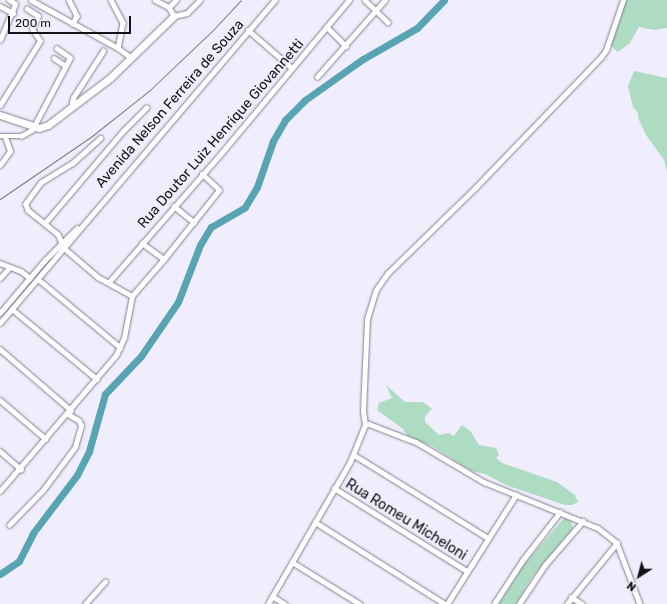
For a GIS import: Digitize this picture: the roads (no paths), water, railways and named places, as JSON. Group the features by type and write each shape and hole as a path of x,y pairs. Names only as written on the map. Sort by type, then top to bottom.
{"street":[{"path":"0,40 13,13 15,4 9,0"},
{"path":"31,0 118,48 132,58"},
{"path":"69,0 77,16 73,24"},
{"path":"111,0 123,23 118,48"},
{"path":"155,0 169,8 174,16"},
{"path":"169,8 176,0"},
{"path":"0,115 39,128 48,126 110,78 174,16 187,13 200,0"},
{"name":"Avenida Nelson Ferreira de Souza","path":"0,323 64,248 83,223 275,0"},
{"name":"Rua Doutor Luiz Henrique Giovannetti","path":"109,282 349,0"},
{"path":"365,0 388,22"},
{"path":"317,77 346,46 385,0"},
{"path":"268,604 354,455 365,425 362,411 367,319 376,290 388,273 475,188 601,57 606,50 623,0"},
{"path":"0,6 13,13"},
{"path":"0,105 40,41 32,30 38,16 27,9"},
{"path":"327,27 346,46"},
{"path":"248,30 292,68"},
{"path":"0,165 10,151 3,136 21,136 33,126 70,58 57,49"},
{"path":"71,107 73,98 103,51"},
{"path":"54,58 66,66"},
{"name":"Avenida Nelson Ferreira de Souza","path":"45,223 123,131 146,108"},
{"path":"101,138 73,163 41,183 28,199 26,204 28,210 58,234 64,248 98,277 132,296"},
{"path":"0,491 97,379 120,347 132,296 217,193 218,187 202,174"},
{"path":"174,206 194,222"},
{"name":"Avenida Nelson Ferreira de Souza","path":"0,313 61,242 83,223"},
{"path":"142,243 164,259"},
{"path":"0,263 8,268 14,268 30,278"},
{"path":"0,278 8,268"},
{"path":"38,279 120,347"},
{"path":"12,309 97,379"},
{"path":"0,349 71,410"},
{"path":"0,400 46,439"},
{"path":"9,525 47,486 75,447 81,426 79,421 67,414"},
{"path":"365,425 369,424 416,442 478,479 598,528 617,543 640,604"},
{"path":"0,451 20,469"},
{"path":"354,455 488,538"},
{"name":"Rua Romeu Micheloni","path":"334,488 467,571"},
{"path":"315,522 446,604 516,495"},
{"path":"494,604 522,561 560,512"},
{"path":"519,604 545,565 583,521"},
{"path":"567,604 571,597 617,543"},
{"path":"292,562 360,604"},
{"path":"85,604 105,582"},
{"path":"272,596 284,604"},
{"path":"571,597 582,604"}],"waterway":[{"path":"0,574 19,561 33,533 77,475 89,451 105,394 141,356 178,302 200,245 211,227 245,207 257,187 273,141 285,120 305,100 363,59 417,28 444,0"}],"railway":[{"path":"0,199 92,136 151,89 212,31 241,0"}]}
